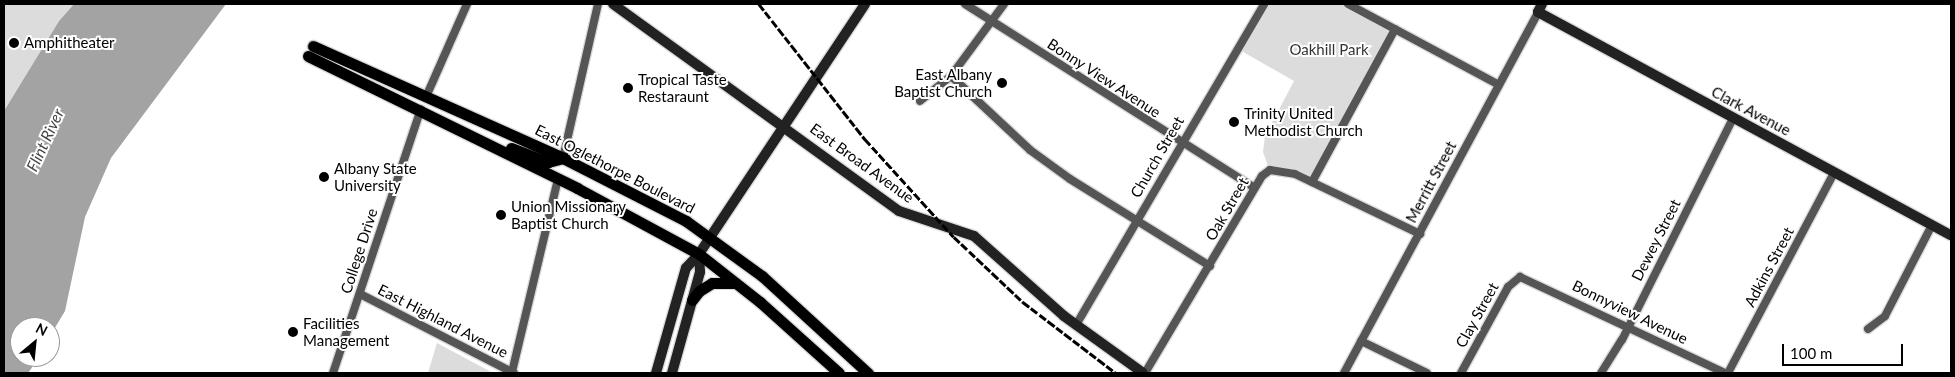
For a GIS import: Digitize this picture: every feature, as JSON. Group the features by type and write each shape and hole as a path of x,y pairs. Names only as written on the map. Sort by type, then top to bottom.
{"main road":[{"name":"East Broad Avenue","path":"613,4 784,125 899,212 974,236 1076,325 1144,373"},
{"path":"656,373 686,268 699,254 708,237 865,4"},
{"name":"Clark Avenue","path":"1540,8 1733,118 1951,235"},
{"name":"East Oglethorpe Boulevard","path":"839,373 737,284 699,254 311,51 426,97 563,158 670,212 762,276 868,373"},
{"path":"462,130 548,162 563,158"},
{"path":"672,373 700,272 699,254"},
{"path":"692,300 712,283 737,284"}],"street":[{"path":"426,97 467,4"},
{"path":"563,158 598,4"},
{"name":"Bonny View Avenue","path":"965,4 1180,143 1255,188"},
{"path":"920,101 951,76 1004,4"},
{"name":"Church Street","path":"1076,325 1180,143 1264,4"},
{"path":"1348,4 1499,86"},
{"name":"Merritt Street","path":"1344,373 1540,8"},
{"path":"1395,29 1312,182 1420,234"},
{"path":"951,76 1030,150 1137,221 1210,266"},
{"name":"College Drive","path":"333,373 421,109"},
{"name":"Dewey Street","path":"1601,373 1629,326 1733,118"},
{"name":"Oak Street","path":"1144,373 1210,266 1262,176 1270,170 1295,174 1312,182"},
{"name":"Adkins Street","path":"1726,373 1834,172"},
{"path":"513,373 558,179"},
{"path":"1868,329 1885,316 1932,225"},
{"name":"Bonnyview Avenue","path":"1522,277 1726,373"},
{"name":"Clay Street","path":"1461,373 1508,287 1513,280 1522,277"},
{"name":"East Highland Avenue","path":"360,294 513,373"},
{"path":"1361,341 1427,373"}],"green space":[{"path":"4,4 74,4 59,21 4,111"},
{"name":"Oakhill Park","path":"1265,4 1346,4 1394,30 1311,179 1281,168 1269,169 1263,152 1265,136 1294,81 1238,49"},
{"path":"437,343 493,373 428,373"}],"water":[{"name":"Flint River","path":"74,4 226,4 111,158 85,217 65,311 60,319 60,317 10,317 10,367 32,367 28,373 4,373 4,111 59,21"}],"railway":[{"path":"759,4 865,139 954,237 1023,302 1116,373"}],"place":[{"name":"Amphitheater","path":"14,43"},
{"name":"East Albany Baptist Church","path":"1002,83"},
{"name":"Tropical Taste Restaraunt","path":"628,88"},
{"name":"Trinity United Methodist Church","path":"1234,122"},
{"name":"Albany State University","path":"324,177"},
{"name":"Union Missionary Baptist Church","path":"501,215"},
{"name":"Facilities Management","path":"293,332"}]}
